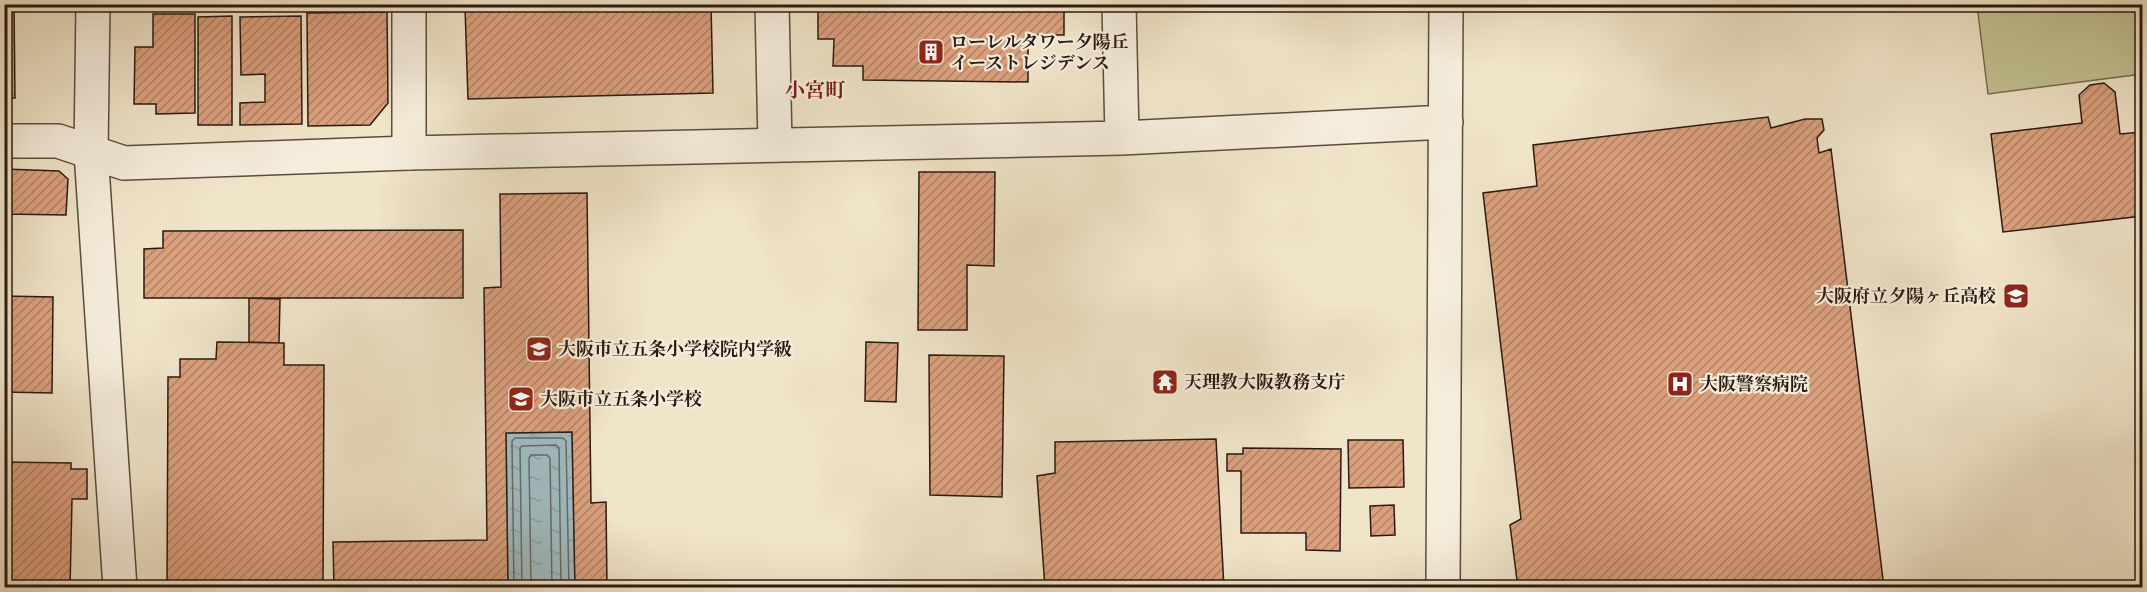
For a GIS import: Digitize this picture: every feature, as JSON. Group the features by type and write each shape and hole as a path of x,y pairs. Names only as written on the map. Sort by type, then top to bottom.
{"street":[{"path":"93,4 91,152 120,588"},
{"path":"409,4 409,153"},
{"path":"772,4 775,145"},
{"path":"1119,4 1122,138"},
{"path":"1443,588 1446,4"},
{"path":"4,141 58,141 124,163 409,153 1122,138 1446,122"}],"shaded area":[{"path":"1977,5 2142,5 2142,74 1988,94"}],"water":[{"path":"572,432 575,587 508,587 506,433"}],"building":[{"path":"4,4 14,4 15,98 4,98"},
{"path":"136,4 232,4 232,6 136,7"},
{"path":"543,4 711,4 713,93 468,99 465,7"},
{"name":"ローレルタワー夕陽丘 イーストレジデンス","path":"818,4 1064,4 1064,35 1028,35 1028,82 863,80 863,66 833,66 834,39 818,39"},
{"path":"387,12 388,103 370,125 308,126 307,13"},
{"path":"153,14 195,14 195,113 156,114 156,104 134,104 135,47 153,47"},
{"path":"232,16 232,125 198,125 198,17"},
{"path":"301,16 302,124 240,125 240,103 265,102 265,74 241,75 240,17"},
{"path":"2104,83 2115,92 2120,134 2142,132 2142,216 2003,232 1991,134 2082,123 2079,95 2090,85"},
{"name":"大阪警察病院","path":"1768,117 1771,128 1805,119 1822,119 1824,130 1817,138 1819,153 1831,149 1884,588 1518,588 1510,525 1521,519 1483,193 1537,186 1533,145"},
{"path":"4,169 59,171 68,179 66,215 4,214"},
{"path":"919,172 995,172 994,266 967,265 967,330 918,330"},
{"path":"587,193 591,503 606,502 607,588 575,588 572,432 506,433 508,588 334,588 333,542 487,540 484,288 501,287 500,194"},
{"path":"463,230 463,298 144,298 144,249 163,248 163,231"},
{"path":"4,296 53,297 52,393 4,392"},
{"path":"249,298 280,299 279,343 249,342"},
{"path":"217,342 284,343 284,365 324,365 323,588 167,588 168,377 180,377 180,359 216,359"},
{"path":"866,342 898,343 896,402 865,401"},
{"path":"929,355 1004,356 1002,497 930,495"},
{"path":"1216,439 1224,588 1045,588 1037,476 1055,473 1055,442"},
{"path":"1348,440 1403,440 1404,487 1349,488"},
{"path":"1243,448 1341,449 1340,551 1306,550 1306,533 1241,533 1241,471 1227,471 1227,454 1243,454"},
{"path":"4,462 71,463 71,469 87,469 87,499 72,499 70,588 4,588"},
{"path":"1394,505 1395,535 1371,536 1370,506"}],"place":[{"name":"ローレルタワー夕陽丘 イーストレジデンス","path":"931,52"},
{"name":"大阪府立夕陽ヶ丘高校","path":"2016,296"},
{"name":"大阪市立五条小学校院内学級","path":"539,349"},
{"name":"天理教大阪教務支庁","path":"1165,382"},
{"name":"大阪警察病院","path":"1680,384"},
{"name":"大阪市立五条小学校","path":"521,399"}],"district":[{"name":"小宮町","path":"815,90"}]}
